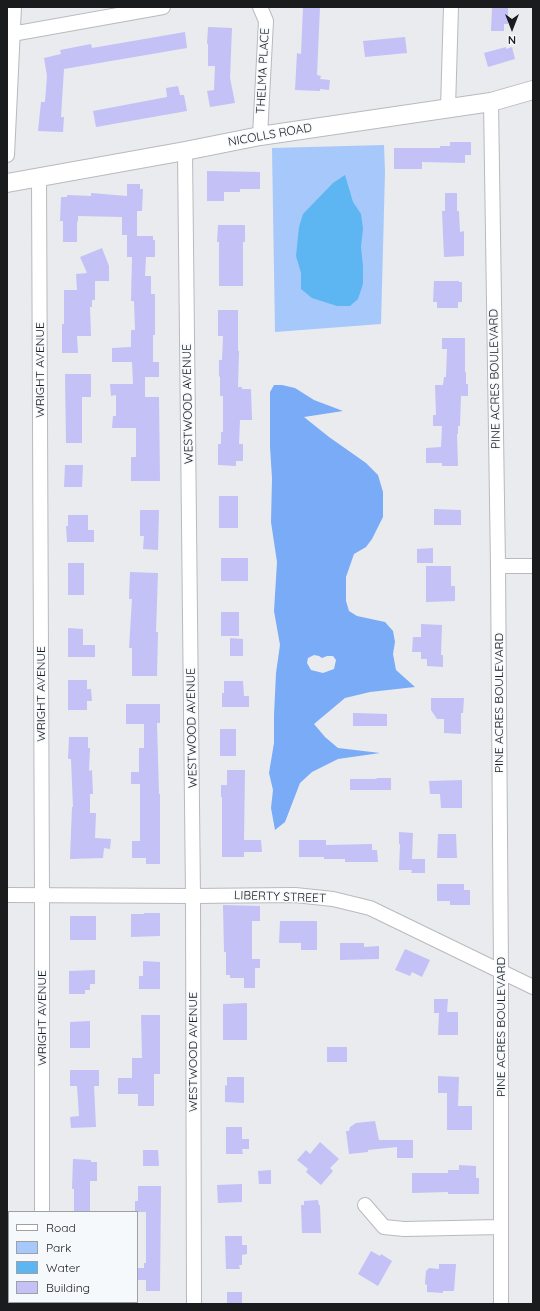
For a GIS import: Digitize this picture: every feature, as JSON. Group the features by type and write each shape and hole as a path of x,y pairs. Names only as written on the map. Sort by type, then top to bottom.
{"street":[{"path":"7,155 14,7"},
{"path":"12,34 163,7"},
{"name":"THELMA PLACE","path":"260,7 266,21 260,136"},
{"path":"448,108 451,7"},
{"name":"NICOLLS ROAD","path":"7,183 260,136 491,102 533,90"},
{"name":"PINE ACRES BOULEVARD","path":"491,102 498,566 501,971 501,1304"},
{"name":"WESTWOOD AVENUE","path":"185,151 193,896 194,1304"},
{"name":"WRIGHT AVENUE","path":"39,176 42,1211"},
{"path":"498,566 533,566"},
{"name":"LIBERTY STREET","path":"7,894 193,896 295,895 333,899 370,908 533,987"},
{"path":"365,1204 384,1227 404,1229 500,1227"}],"green space":[{"path":"384,145 385,172 381,324 275,332 272,148"}],"shaded area":[{"path":"274,385 295,388 314,400 343,411 304,417 366,463 378,475 383,492 383,517 372,539 366,547 354,554 346,577 346,601 349,611 357,616 385,622 393,631 395,642 393,654 396,670 415,687 370,692 345,698 314,724 325,737 338,748 380,753 338,759 312,772 300,783 285,822 275,830 271,808 273,790 269,773 274,743 276,673 280,645 274,611 277,562 271,522 272,478 270,447 270,392","holes":["314,655 322,658 333,656 336,660 334,669 323,673 311,670 307,663 308,658"]}],"water":[{"path":"345,175 353,202 361,214 363,229 361,247 363,284 358,299 350,306 337,306 312,298 301,289 301,273 296,256 299,227 303,214 333,183"}],"building":[{"path":"303,7 320,7 317,75 321,76 320,79 330,80 329,90 295,90 297,53 301,54"},
{"path":"492,7 508,7 508,24 504,24 504,31 491,31"},
{"path":"208,27 232,28 230,78 235,103 210,107 207,91 214,90 215,66 208,66"},
{"path":"185,32 187,48 64,69 61,117 64,117 63,132 38,131 41,102 45,102 47,76 44,58 61,54 60,50 91,44 92,48"},
{"path":"405,37 407,53 365,57 363,41"},
{"path":"506,47 506,49 512,47 515,59 488,67 484,53"},
{"path":"178,86 180,95 184,95 187,111 96,127 93,111 167,97 166,88"},
{"path":"450,142 471,142 471,155 465,155 465,163 422,162 422,169 394,169 394,148 440,148 440,146 450,146"},
{"path":"207,171 260,172 260,189 240,189 240,192 224,192 224,201 207,201"},
{"path":"127,184 140,184 140,189 143,189 142,211 137,211 137,236 153,236 153,240 155,240 155,257 146,257 145,276 151,276 151,294 155,294 155,335 153,335 153,362 159,362 159,377 145,377 145,397 159,397 160,481 131,481 131,457 136,457 136,428 112,428 113,416 116,416 116,395 111,396 110,384 133,384 132,362 112,362 112,348 131,347 131,330 135,330 134,301 131,301 132,257 127,257 127,235 122,235 122,217 78,216 77,242 63,242 63,221 60,221 61,197 67,197 67,195 91,196 91,193 127,196"},
{"path":"445,193 457,193 457,211 459,211 460,232 464,231 464,256 444,257 442,211 445,211"},
{"path":"218,225 245,225 245,242 243,242 243,286 219,286 219,242 217,242"},
{"path":"102,248 109,266 109,281 95,281 95,300 92,300 92,307 90,307 91,336 77,336 78,353 62,353 64,290 77,290 76,274 87,273 80,257"},
{"path":"434,281 462,282 462,302 458,302 458,308 437,308 437,302 433,302"},
{"path":"218,310 238,310 238,387 242,387 242,389 251,389 252,420 240,420 239,444 243,444 243,461 236,461 236,466 218,465 218,444 221,444 221,432 223,432 223,396 220,396 219,360 222,360 223,336 218,336"},
{"path":"442,338 465,338 465,372 466,384 468,384 468,396 461,396 460,426 458,426 457,434 458,466 442,466 442,463 426,463 426,448 441,447 442,426 433,426 433,415 436,415 435,385 443,385 444,377 446,377 447,349 442,349"},
{"path":"65,374 91,374 91,397 82,397 82,443 66,443"},
{"path":"65,465 83,465 82,487 64,487"},
{"path":"219,496 238,496 238,528 219,528"},
{"path":"434,509 461,510 461,525 434,525"},
{"path":"140,510 159,510 158,550 143,549 144,536 140,536"},
{"path":"68,515 88,515 88,530 94,530 94,542 67,542 66,526 68,526"},
{"path":"433,548 433,563 417,563 417,549"},
{"path":"221,558 248,558 248,581 221,581"},
{"path":"68,563 84,563 84,595 68,595"},
{"path":"426,566 451,566 451,586 455,586 455,601 426,602"},
{"path":"130,572 158,573 156,632 158,632 157,676 132,676 132,648 129,648 132,599 129,599"},
{"path":"221,612 239,612 239,636 221,636"},
{"path":"421,624 442,625 441,655 443,655 443,667 427,666 427,659 421,659 421,652 412,652 413,637 421,637"},
{"path":"68,628 83,629 83,645 95,645 95,657 68,657"},
{"path":"230,638 243,639 243,656 230,656"},
{"path":"68,680 87,680 87,689 91,689 92,701 87,701 87,710 68,710"},
{"path":"224,681 243,681 244,696 249,696 249,707 222,707"},
{"path":"431,698 464,698 463,713 461,713 461,734 444,733 444,719 437,719 431,710"},
{"path":"126,704 160,704 160,723 157,723 160,794 160,864 146,864 146,858 132,858 132,841 140,841 140,784 131,784 131,772 139,772 139,748 144,748 144,724 126,724"},
{"path":"353,713 387,714 387,726 353,726"},
{"path":"220,729 236,729 236,756 220,756"},
{"path":"69,737 88,737 88,748 90,748 89,771 92,770 93,794 90,794 90,813 96,813 95,838 111,839 110,849 104,848 103,858 70,859 73,807 71,759 68,759"},
{"path":"227,770 245,770 244,840 261,840 262,852 244,852 244,857 222,857 221,785 227,785"},
{"path":"376,778 391,778 391,790 350,790 350,779 377,779"},
{"path":"462,780 462,808 441,808 440,794 430,794 429,781"},
{"path":"399,832 413,833 412,859 425,859 425,873 411,873 412,870 399,870"},
{"path":"438,834 456,834 457,858 437,858"},
{"path":"299,840 326,840 326,845 372,844 372,850 377,850 378,862 345,862 345,859 299,857"},
{"path":"437,884 464,884 464,890 470,890 470,905 450,905 450,901 437,901"},
{"path":"223,905 260,906 260,921 252,921 252,959 260,959 260,968 255,968 255,988 244,988 244,978 230,978 230,975 226,975"},
{"path":"160,913 160,936 131,937 131,914"},
{"path":"70,916 96,916 96,940 70,940"},
{"path":"280,921 317,921 317,950 301,950 301,943 279,943"},
{"path":"340,943 364,943 364,947 379,946 379,959 340,960"},
{"path":"405,949 430,960 422,977 412,972 410,976 395,970"},
{"path":"143,961 160,962 160,989 139,989 139,976 143,976"},
{"path":"95,970 95,984 90,984 90,990 85,990 85,994 69,994 69,971"},
{"path":"434,999 448,999 447,1012 458,1012 458,1035 438,1035 439,1013 434,1013"},
{"path":"247,1003 247,1040 223,1040 223,1004"},
{"path":"141,1015 160,1015 160,1074 154,1074 154,1106 138,1106 138,1094 118,1094 118,1078 132,1078 132,1058 142,1058"},
{"path":"90,1021 90,1048 70,1048 70,1022"},
{"path":"327,1047 347,1047 347,1062 327,1062"},
{"path":"70,1070 99,1070 99,1086 94,1086 96,1127 71,1128 70,1117 79,1116 77,1086 70,1086"},
{"path":"438,1076 459,1077 458,1106 472,1106 472,1130 447,1130 447,1093 438,1093"},
{"path":"227,1077 244,1077 244,1103 225,1102 225,1085 227,1086"},
{"path":"375,1121 379,1140 413,1140 413,1158 397,1158 397,1147 368,1150 368,1152 349,1154 346,1131 349,1131 350,1127 356,1123"},
{"path":"226,1127 242,1127 242,1139 249,1139 249,1149 242,1149 243,1154 226,1154"},
{"path":"320,1142 339,1159 330,1168 333,1171 321,1185 306,1172 308,1169 297,1160 306,1150 310,1154"},
{"path":"143,1150 158,1150 159,1166 143,1166"},
{"path":"73,1159 91,1160 91,1162 97,1162 97,1181 90,1181 90,1211 74,1211 74,1189 72,1189"},
{"path":"459,1165 476,1166 476,1178 479,1178 479,1194 448,1194 448,1192 412,1193 412,1173 448,1173 448,1170 459,1170"},
{"path":"271,1170 271,1184 259,1184 258,1171"},
{"path":"242,1184 242,1202 218,1203 217,1185"},
{"path":"138,1186 161,1186 160,1291 146,1291 146,1280 138,1280 138,1268 144,1268 144,1263 146,1263 146,1212 135,1211 135,1201 138,1201"},
{"path":"318,1200 320,1205 321,1233 302,1233 301,1205 304,1205 304,1201"},
{"path":"225,1236 242,1236 242,1245 247,1245 247,1254 242,1255 242,1265 239,1265 240,1269 226,1269"},
{"path":"371,1251 380,1256 381,1254 392,1261 378,1286 358,1274"},
{"path":"439,1264 456,1264 454,1291 443,1291 443,1293 427,1292 427,1285 425,1284 426,1271 429,1268 439,1269"},
{"path":"227,1292 242,1292 242,1304 227,1304"}]}
